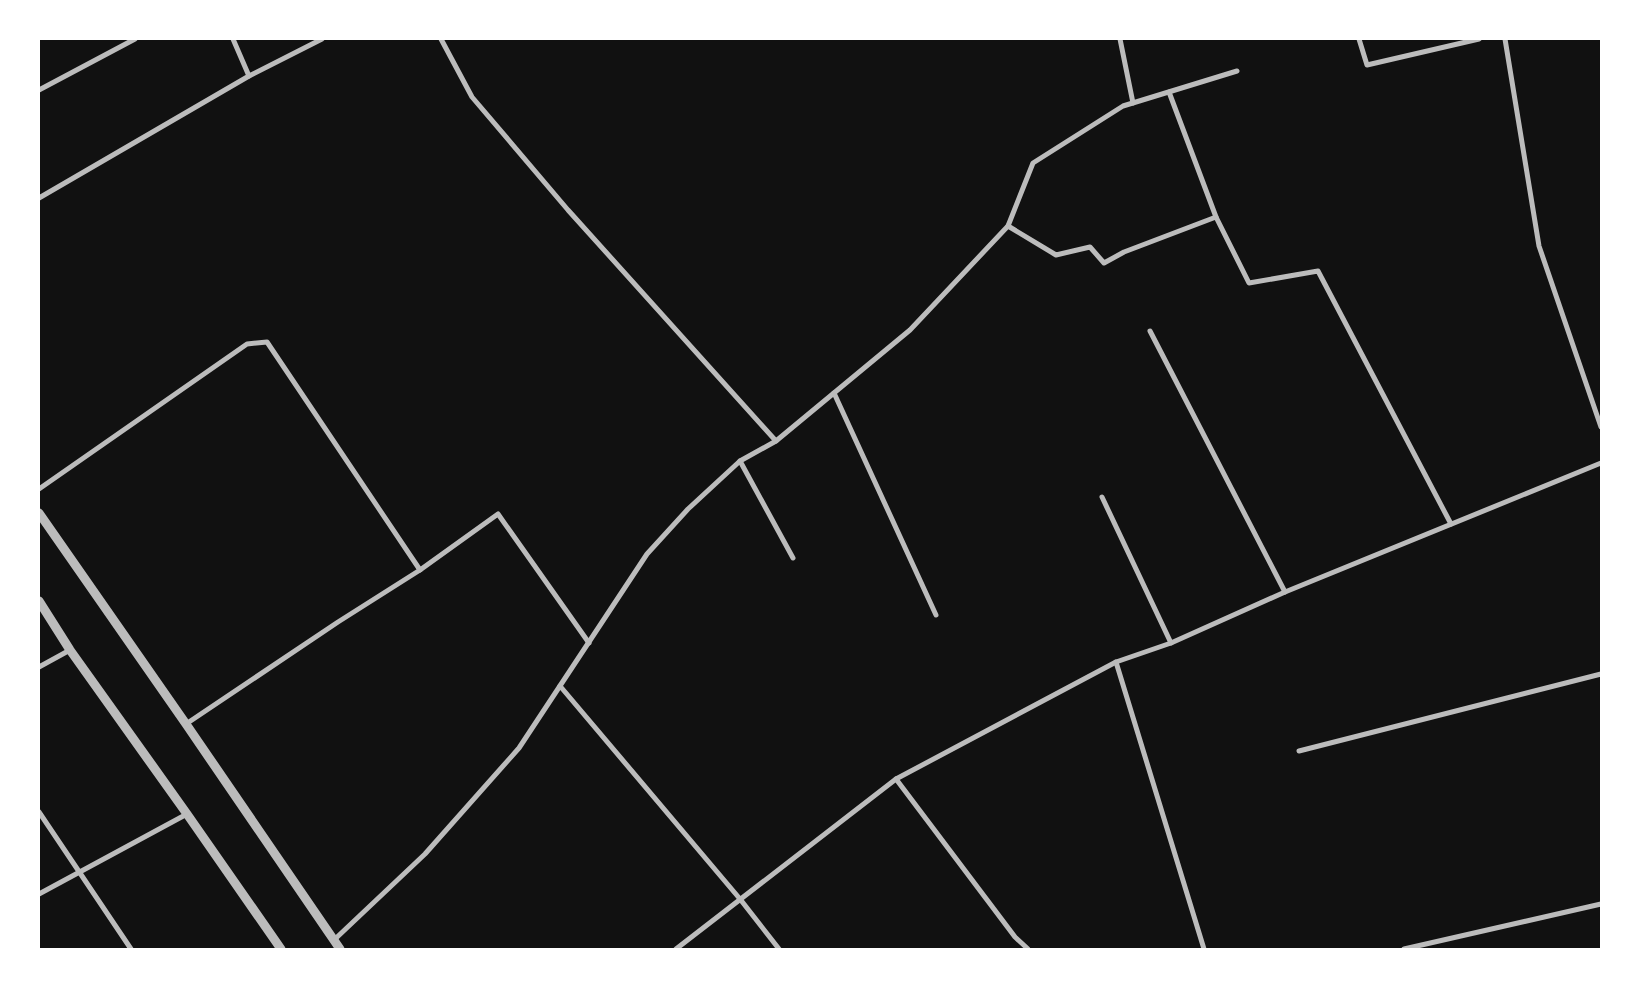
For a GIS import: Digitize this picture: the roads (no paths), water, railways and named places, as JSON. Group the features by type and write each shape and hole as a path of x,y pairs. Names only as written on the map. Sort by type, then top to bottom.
{"street":[{"path":"39,90 135,39"},
{"path":"233,39 248,76"},
{"path":"39,198 248,76 322,39"},
{"path":"441,39 472,97 568,210 776,441"},
{"path":"1120,39 1133,104"},
{"path":"1359,39 1367,65 1479,39"},
{"path":"1505,39 1539,246 1601,427"},
{"path":"334,940 425,854 519,748 647,554 688,509 740,461 776,441 910,330 1008,226 1033,163 1123,106 1237,71"},
{"path":"1169,92 1216,217 1249,283 1318,271 1451,524"},
{"path":"1008,226 1056,255 1090,247 1104,263 1124,252 1216,217"},
{"path":"1150,331 1285,592"},
{"path":"39,489 247,344 267,342 420,570"},
{"path":"834,393 936,615"},
{"path":"740,461 792,558"},
{"path":"676,949 896,779 1116,662 1171,643 1285,592 1601,463"},
{"path":"1102,497 1171,643"},
{"path":"39,512 340,949"},
{"path":"186,724 338,622 420,570 498,514 589,643"},
{"path":"39,601 70,650 281,949"},
{"path":"39,667 70,650"},
{"path":"1116,662 1204,949"},
{"path":"1299,751 1601,674"},
{"path":"560,686 740,899 779,949"},
{"path":"896,779 1014,937 1028,949"},
{"path":"39,812 130,949"},
{"path":"39,894 187,814"},
{"path":"1404,949 1601,904"}]}
